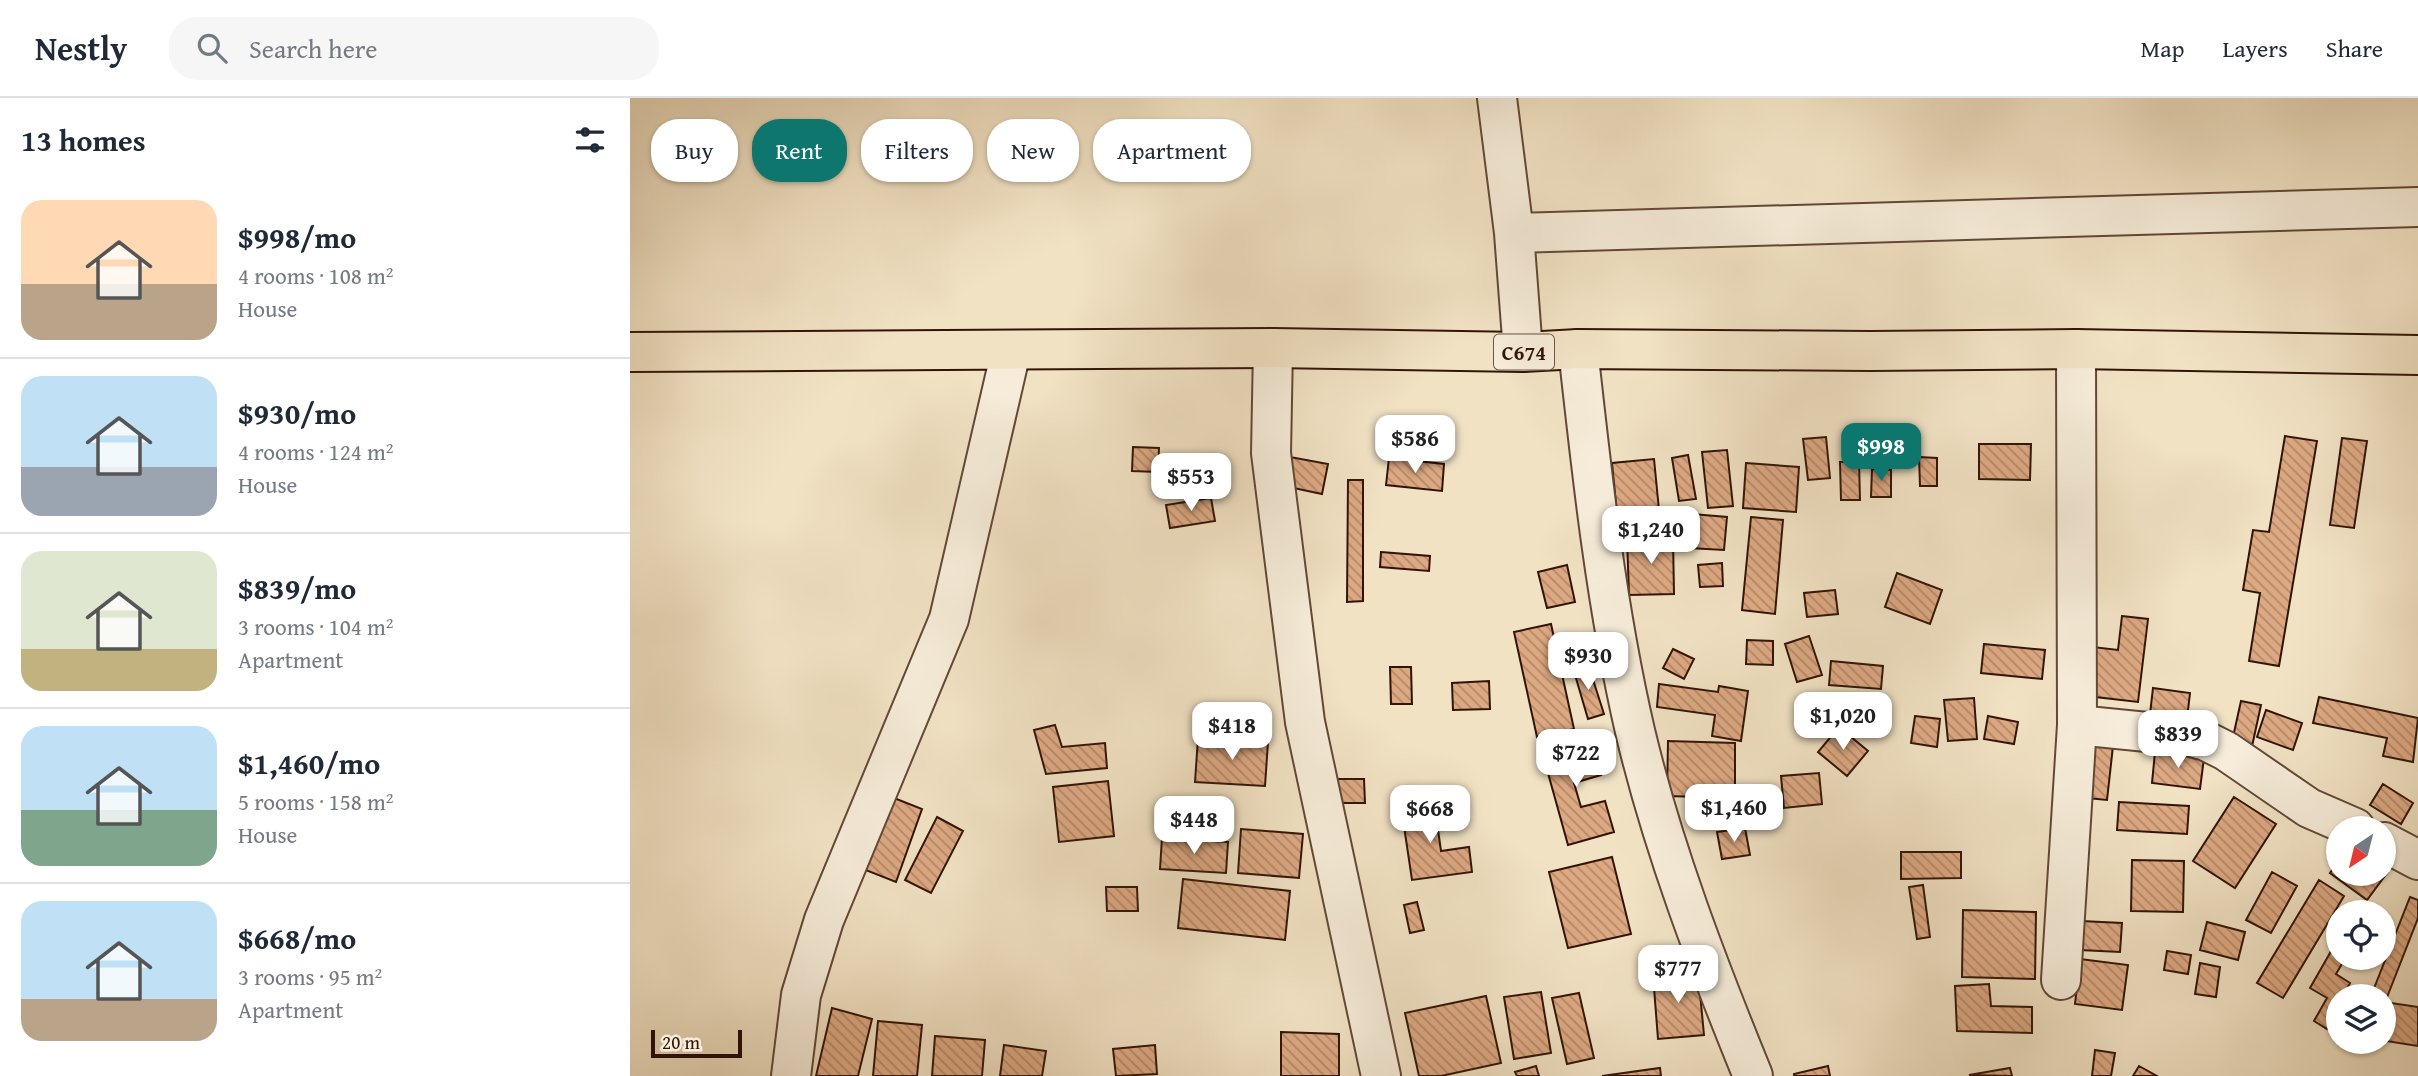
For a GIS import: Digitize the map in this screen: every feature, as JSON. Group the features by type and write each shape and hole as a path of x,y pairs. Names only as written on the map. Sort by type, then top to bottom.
{"main road":[{"name":"C674","path":"630,352 1273,348 1523,352 1578,349 2076,349 2418,355"}],"street":[{"path":"1497,98 1514,233 1523,352"},
{"path":"1514,233 2418,207"},
{"path":"1273,348 1271,453 1305,722 1381,1076"},
{"path":"1578,349 1607,579 1635,730 1657,814 1697,936 1753,1076"},
{"path":"2061,980 2077,725 2076,349"},
{"path":"791,1076 801,995 824,920 949,619 1011,351"},
{"path":"2077,725 2187,736 2206,741 2226,751 2309,808 2327,816"}],"building":[{"path":"2285,436 2317,441 2279,666 2249,661 2260,593 2243,590 2253,530 2269,532"},
{"path":"1826,437 1830,478 1808,480 1803,439"},
{"path":"2342,438 2367,441 2354,528 2330,525"},
{"path":"1979,444 2031,444 2030,480 1979,479"},
{"path":"1133,447 1159,448 1158,472 1132,471"},
{"path":"1727,450 1733,506 1708,508 1702,452"},
{"path":"1688,455 1696,499 1679,501 1672,458"},
{"path":"1290,457 1328,464 1322,494 1284,486"},
{"path":"1919,457 1937,458 1937,486 1920,486"},
{"path":"1389,458 1444,464 1442,491 1386,485"},
{"path":"1654,459 1660,520 1618,524 1612,463"},
{"path":"1859,461 1860,500 1841,500 1840,462"},
{"path":"1746,463 1799,467 1796,512 1743,508"},
{"path":"1872,469 1891,470 1891,497 1871,497"},
{"path":"1348,480 1363,480 1363,601 1347,602"},
{"path":"1211,498 1215,521 1170,528 1166,505"},
{"path":"1692,514 1727,517 1724,550 1689,548"},
{"path":"1751,517 1783,520 1775,614 1742,610"},
{"path":"1627,538 1673,538 1674,594 1629,595"},
{"path":"1381,552 1430,556 1429,571 1380,567"},
{"path":"1722,563 1723,586 1700,587 1698,565"},
{"path":"1567,565 1575,602 1547,608 1538,572"},
{"path":"1897,573 1942,590 1930,624 1885,607"},
{"path":"1835,590 1838,614 1807,617 1804,593"},
{"path":"2122,616 2148,619 2138,702 2087,696 2093,647 2118,650"},
{"path":"1551,624 1574,729 1537,737 1514,632"},
{"path":"1809,636 1822,675 1797,682 1785,644"},
{"path":"1747,640 1773,641 1773,665 1746,664"},
{"path":"1984,644 2045,650 2042,679 1981,673"},
{"path":"1673,649 1694,659 1684,679 1663,668"},
{"path":"1831,661 1883,666 1881,689 1829,685"},
{"path":"1588,664 1604,714 1588,719 1573,668"},
{"path":"1390,667 1411,667 1412,704 1391,704"},
{"path":"1489,681 1490,709 1453,710 1452,683"},
{"path":"1659,684 1718,692 1719,686 1748,691 1741,741 1712,736 1715,715 1657,707"},
{"path":"2153,688 2190,693 2186,727 2149,723"},
{"path":"2319,697 2418,718 2413,762 2383,756 2387,738 2313,723"},
{"path":"1974,698 1977,739 1948,741 1944,700"},
{"path":"1851,699 1884,706 1879,731 1846,724"},
{"path":"2241,701 2261,705 2251,751 2231,746"},
{"path":"2266,710 2302,723 2293,750 2257,737"},
{"path":"1915,716 1940,719 1937,747 1911,743"},
{"path":"1988,716 2018,722 2014,744 1984,739"},
{"path":"1055,725 1062,747 1105,743 1107,768 1046,774 1034,730"},
{"path":"1839,727 1868,751 1847,776 1818,752"},
{"path":"1588,733 1601,775 1574,783 1581,807 1605,801 1614,832 1568,845 1541,748"},
{"path":"1198,738 1268,742 1265,786 1195,782"},
{"path":"1668,741 1735,743 1735,798 1667,796"},
{"path":"2083,742 2113,746 2107,800 2077,797"},
{"path":"2155,752 2204,758 2200,789 2152,783"},
{"path":"1819,773 1822,804 1784,808 1781,776"},
{"path":"1333,779 1364,779 1365,803 1334,803"},
{"path":"1108,781 1114,836 1059,842 1053,787"},
{"path":"2383,784 2413,803 2401,824 2396,821 2396,816 2388,816 2370,805"},
{"path":"889,796 922,809 896,882 863,869"},
{"path":"2234,797 2276,824 2235,888 2193,861"},
{"path":"1434,802 1441,851 1469,847 1472,872 1412,880 1401,806"},
{"path":"2119,802 2189,806 2187,834 2117,830"},
{"path":"937,817 963,831 931,893 905,880"},
{"path":"1745,828 1750,855 1722,859 1717,832"},
{"path":"1241,829 1303,834 1299,878 1238,873"},
{"path":"1162,838 1228,842 1226,873 1160,869"},
{"path":"1901,852 1961,852 1961,878 1901,879"},
{"path":"1612,857 1631,934 1568,948 1549,872"},
{"path":"2132,860 2184,861 2183,912 2131,911"},
{"path":"2272,872 2297,886 2271,933 2246,920"},
{"path":"1183,879 1290,891 1285,940 1178,928"},
{"path":"2319,880 2344,896 2342,900 2326,900 2326,926 2283,998 2257,983"},
{"path":"1923,885 1930,937 1917,939 1909,887"},
{"path":"2348,886 2377,886 2367,900"},
{"path":"1106,887 1137,887 1138,911 1107,911"},
{"path":"2410,897 2418,900 2418,918 2392,984 2376,984 2381,970 2396,970 2396,933"},
{"path":"1417,902 1424,930 1410,933 1404,905"},
{"path":"1963,910 2036,912 2035,979 1962,977"},
{"path":"2081,921 2122,923 2120,952 2080,950"},
{"path":"2207,922 2245,932 2238,960 2200,950"},
{"path":"2167,951 2191,955 2188,974 2164,970"},
{"path":"2080,959 2128,965 2122,1010 2075,1004"},
{"path":"2326,960 2326,970 2338,970 2336,974 2350,983 2326,984 2326,997 2310,988"},
{"path":"2200,963 2220,967 2216,997 2195,994"},
{"path":"1698,972 1704,1035 1658,1039 1653,975"},
{"path":"1989,984 1991,1006 2032,1007 2032,1033 1957,1031 1955,986"},
{"path":"1541,992 1551,1053 1514,1059 1504,997"},
{"path":"1579,993 1594,1058 1567,1064 1552,998"},
{"path":"1486,996 1501,1063 1441,1076 1419,1076 1405,1013"},
{"path":"2326,1000 2326,1028 2314,1021"},
{"path":"2396,1004 2418,1007 2418,1046 2396,1043"},
{"path":"832,1008 872,1019 858,1076 816,1076"},
{"path":"878,1021 922,1025 917,1076 873,1076"},
{"path":"1281,1032 1339,1034 1339,1076 1281,1076"},
{"path":"935,1036 985,1040 982,1076 932,1076"},
{"path":"1004,1045 1046,1051 1042,1076 1000,1076"},
{"path":"1155,1045 1157,1074 1116,1076 1113,1049"},
{"path":"2095,1050 2115,1053 2111,1076 2092,1076"},
{"path":"1536,1066 1539,1076 1517,1076 1515,1072"},
{"path":"1828,1066 1830,1076 1794,1076 1794,1074"},
{"path":"2139,1066 2157,1076 2133,1076"},
{"path":"1660,1068 1661,1076 1602,1076"},
{"path":"2010,1068 2012,1076 1969,1075"}]}
